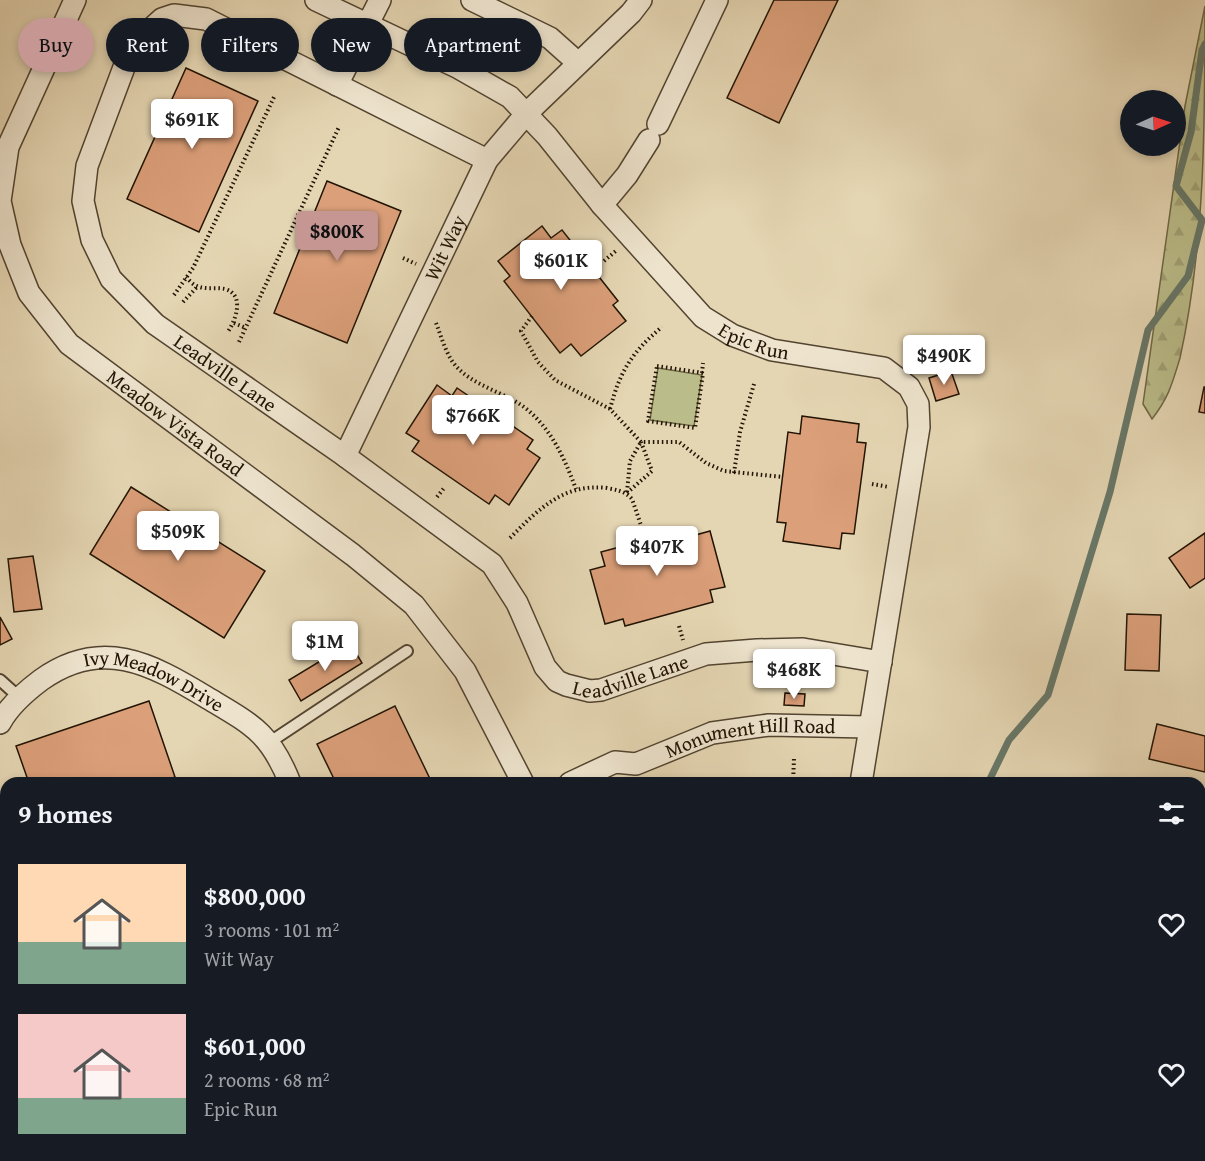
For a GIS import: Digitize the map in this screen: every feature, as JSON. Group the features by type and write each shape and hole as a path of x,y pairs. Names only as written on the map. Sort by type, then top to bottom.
{"street":[{"name":"Meadow Vista Road","path":"75,0 8,147 0,201 10,245 29,293 69,344 353,555 414,605 465,671 520,777"},
{"name":"Epic Run","path":"316,0 351,18"},
{"path":"371,18 380,0"},
{"path":"472,0 550,38 578,63"},
{"name":"Wit Way","path":"345,456 487,160 526,114 632,13 641,0"},
{"path":"602,205 627,175 654,132 717,0"},
{"name":"Leadville Lane","path":"487,160 206,19 174,15 162,19 132,46 87,166 83,201 92,240 111,279 155,324 345,456 492,564 517,603 545,667 557,681 566,686 590,691 601,690 706,654 757,650 802,649 880,662"},
{"name":"Epic Run","path":"392,37 459,68 510,97 547,136 602,205 703,317 732,335 772,350 884,368 909,387 918,404 919,427 862,777"},
{"path":"337,85 344,72"},
{"name":"Ivy Meadow Drive","path":"0,723 20,698 51,673 78,661 108,657 136,661 178,680 245,719 270,742 281,759 288,777"},
{"name":"Monument Hill Road","path":"600,777 615,762 636,764 712,734 769,725 869,727"},
{"path":"629,777 636,764"}],"lane":[{"path":"270,742 407,651"},
{"path":"0,680 20,698"}],"path":[{"path":"174,295 186,277 275,95"},
{"path":"239,342 339,127"},
{"path":"186,277 197,287 231,292 236,300 234,323 227,333"},
{"path":"183,302 197,287"},
{"path":"532,316 521,331 538,362 555,380 610,409 641,442 652,471 627,493"},
{"path":"234,323 246,328"},
{"path":"436,323 453,362 465,374 529,411 550,434 565,460 576,489"},
{"path":"610,409 617,384 628,361 662,327"},
{"path":"702,373 657,366 648,421 695,428 702,373 703,363"},
{"path":"734,473 740,432 754,384"},
{"path":"641,442 679,442 706,463 734,473 783,477"},
{"path":"641,442 630,461 627,493 635,504 646,540"},
{"path":"510,538 557,496 576,489 597,487 627,493"},
{"path":"793,777 794,758"}],"green space":[{"path":"1205,6 1204,139 1194,272 1180,358 1166,397 1152,419 1143,404 1178,156 1186,156 1186,101"},
{"path":"658,368 702,375 694,426 650,420"}],"building":[{"path":"774,0 838,0 779,123 727,98"},
{"path":"189,69 258,101 199,232 127,199 184,72 189,72"},
{"path":"327,181 401,211 347,343 274,313"},
{"path":"542,226 551,238 562,230 618,301 613,305 626,321 581,356 571,344 560,353 504,281 510,276 498,261"},
{"path":"951,371 959,394 936,401 929,378"},
{"path":"437,385 452,396 457,388 533,440 527,449 540,458 509,505 495,495 489,504 412,451 419,441 406,433"},
{"path":"1205,387 1205,413 1199,412"},
{"path":"802,416 859,424 857,442 866,443 854,534 842,533 840,549 783,541 786,523 777,522 788,432 800,434"},
{"path":"131,487 265,571 224,638 90,554"},
{"path":"690,528 692,536 710,531 725,587 710,590 713,602 625,626 623,619 605,624 590,570 605,566 601,552"},
{"path":"1205,533 1205,578 1190,588 1169,558"},
{"path":"33,556 42,609 14,612 8,559"},
{"path":"1127,614 1161,615 1159,671 1125,670"},
{"path":"0,617 12,639 0,645"},
{"path":"350,643 362,663 301,701 289,680"},
{"path":"785,693 805,694 804,706 784,705"},
{"path":"149,701 175,777 27,777 16,746"},
{"path":"395,706 429,777 333,777 317,744"},
{"path":"1157,724 1205,736 1205,772 1149,759"}],"waterway":[{"path":"991,777 1009,740 1048,695 1110,492 1148,330 1188,276 1202,220 1176,186 1191,132 1202,50 1205,44"}]}
